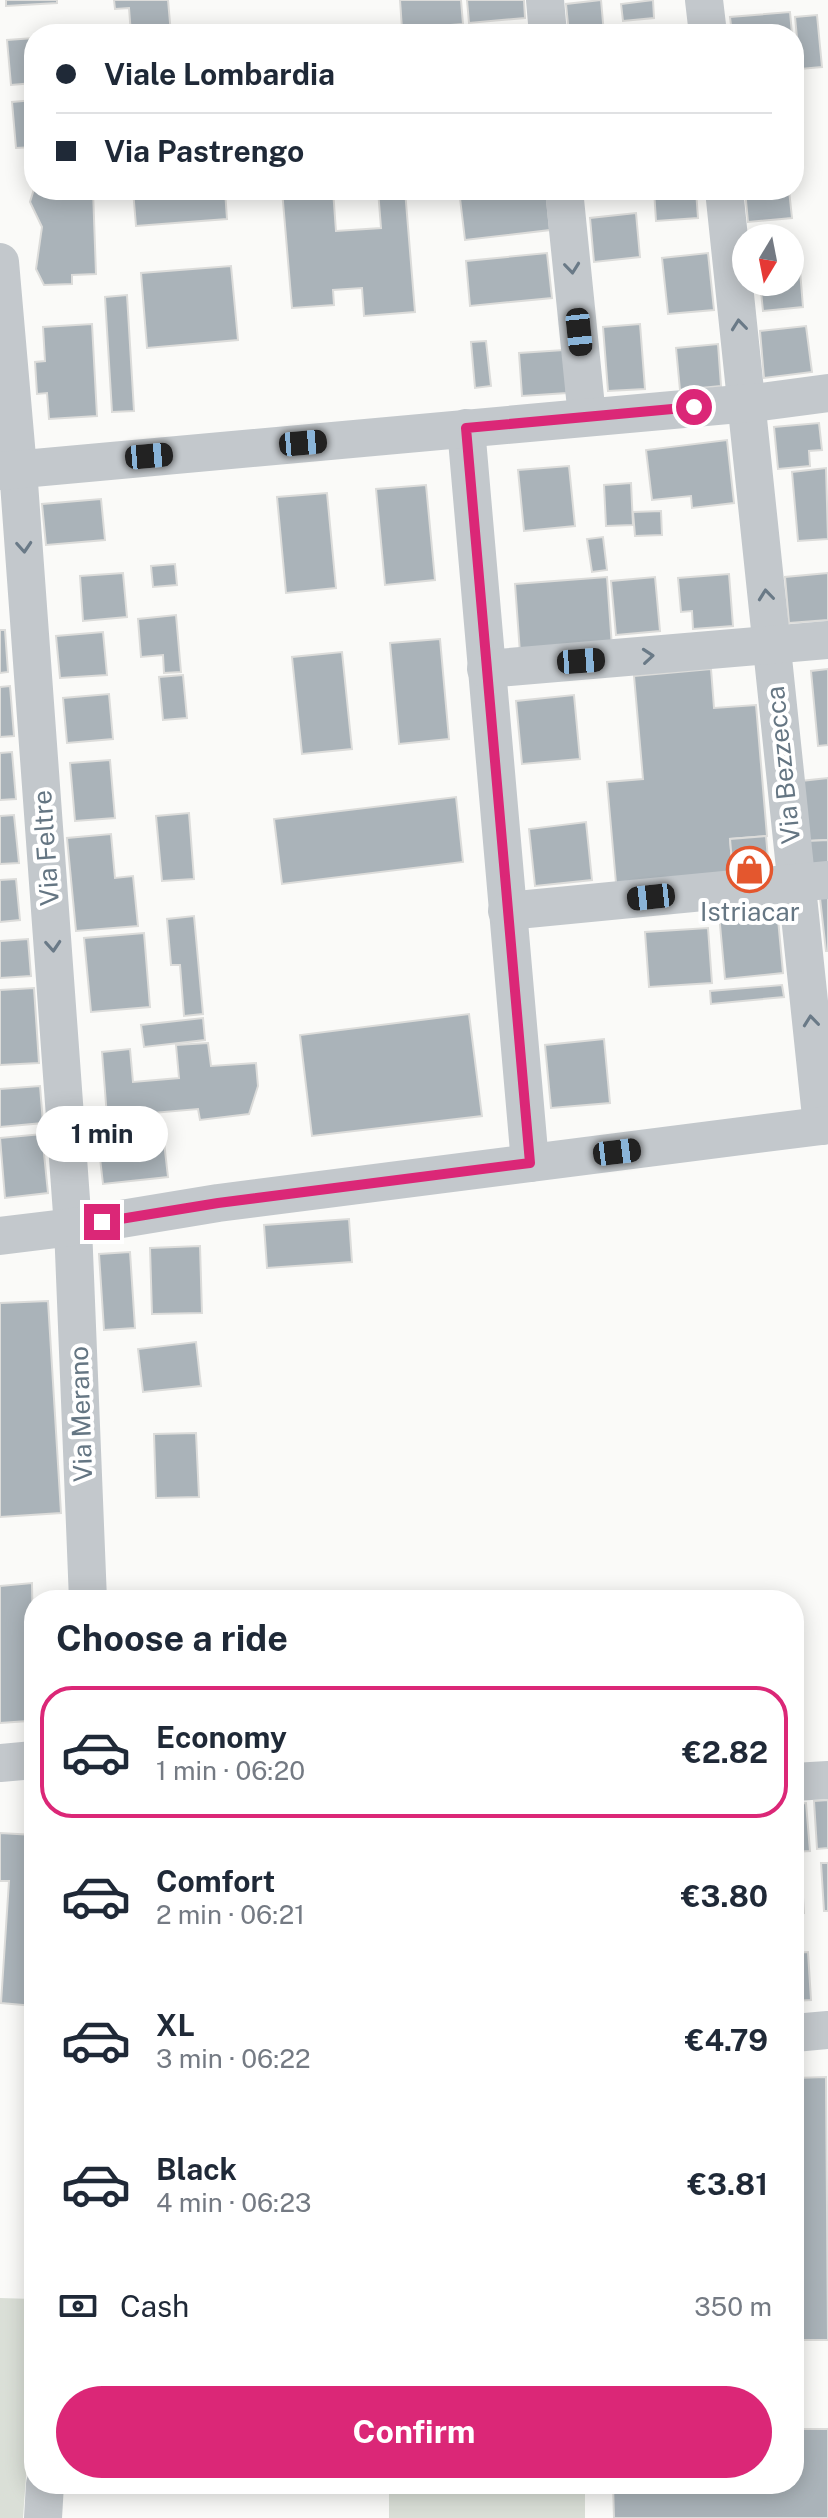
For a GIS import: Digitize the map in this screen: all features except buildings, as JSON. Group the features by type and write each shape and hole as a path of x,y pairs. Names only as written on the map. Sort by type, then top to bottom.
{"street":[{"path":"545,0 547,24"},
{"path":"704,0 707,24"},
{"path":"565,200 587,417"},
{"name":"Via Bezzecca","path":"725,200 771,646 812,882 825,1126"},
{"name":"Via Feltre","path":"0,262 9,470 73,1227"},
{"path":"9,470 828,393"},
{"path":"466,428 530,1163"},
{"path":"486,669 828,640"},
{"path":"507,911 812,882"},
{"path":"0,1236 218,1203 825,1126"},
{"name":"Via Merano","path":"73,1227 88,1590"},
{"path":"0,1763 24,1761"},
{"path":"804,1781 828,1780"},
{"path":"804,2032 828,2030"},
{"path":"43,2518 44,2494"}],"shaded area":[{"path":"0,2298 24,2299 23,2518 0,2518"},
{"path":"389,2494 585,2494 585,2518 389,2518"}],"place":[{"name":"Istriacar","path":"750,869"}],"route":[{"path":"102,1222 218,1203 530,1163 466,428 694,407"}]}
